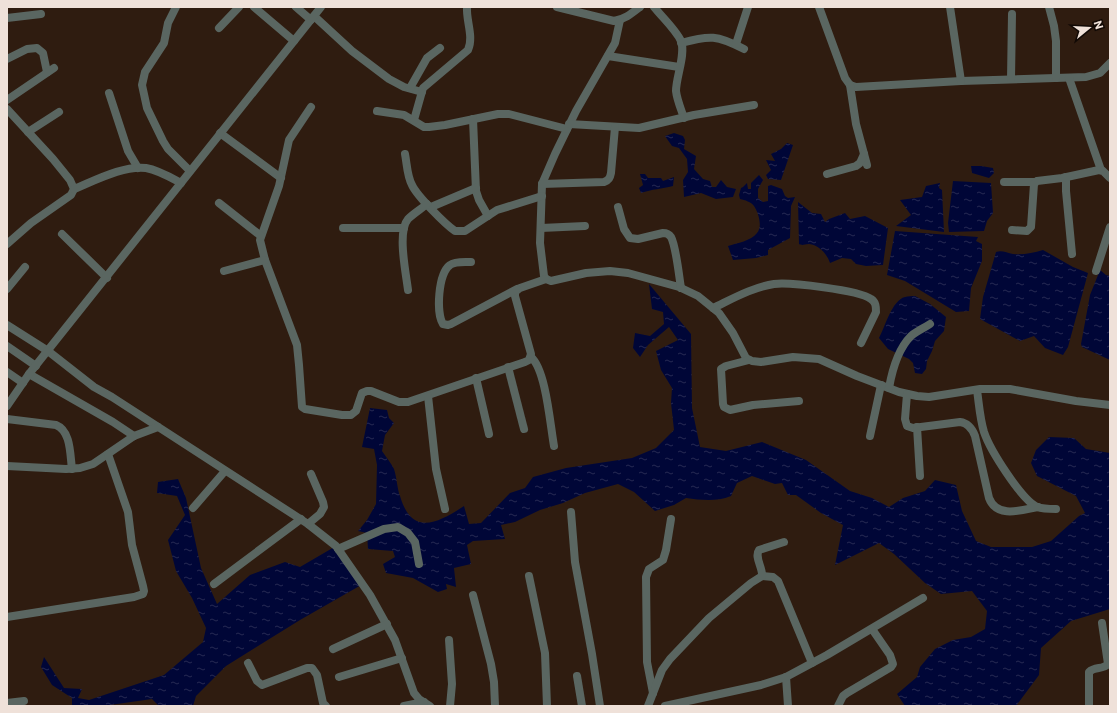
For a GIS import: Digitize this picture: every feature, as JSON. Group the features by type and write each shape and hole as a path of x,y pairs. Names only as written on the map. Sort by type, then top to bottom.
{"street":[{"path":"176,7 168,23 164,43 145,72 142,85 147,108 162,141 190,171"},
{"path":"219,28 239,7"},
{"path":"254,7 294,41"},
{"path":"296,7 313,18 383,75 394,82 422,92"},
{"path":"7,406 29,374 321,7"},
{"path":"414,120 422,92 427,84 468,50 470,41 467,7"},
{"path":"557,7 614,22 629,16 640,7"},
{"path":"654,7 676,33 681,43 682,52 676,90 678,102 684,118"},
{"path":"736,44 748,7"},
{"path":"820,7 845,78 850,85 856,124 868,165"},
{"path":"950,7 961,81"},
{"path":"1049,7 1056,41 1056,78"},
{"path":"7,18 41,14"},
{"path":"1011,79 1012,14"},
{"path":"546,279 544,276 541,258 542,184 554,154 568,126 618,36 620,20"},
{"path":"681,43 714,37 728,40 744,49"},
{"path":"7,59 27,49 37,48 43,54 51,70 7,100"},
{"path":"410,88 427,58 440,48"},
{"path":"608,56 679,67"},
{"path":"850,85 860,88 961,81 1086,77 1102,72 1110,63"},
{"path":"1069,78 1101,170 1110,178"},
{"path":"109,93 128,150 138,168"},
{"path":"377,111 400,114 414,120 424,127 498,114 509,114 568,126 644,127 754,105"},
{"path":"311,107 289,140 281,178 261,236 260,244 296,345 302,406 305,409 351,415 356,411 362,393 369,391 402,402 428,396 525,362 531,357"},
{"path":"7,109 53,159 70,180 74,189"},
{"path":"28,132 59,112"},
{"path":"473,119 476,188 479,200 488,216"},
{"path":"542,184 608,181 611,173 615,127"},
{"path":"220,133 281,178"},
{"path":"405,154 411,183 414,190 455,231 465,231 497,210 542,196"},
{"path":"827,174 856,166 864,154"},
{"path":"7,243 31,223 71,196 74,189 115,173 128,169 146,168 181,183"},
{"path":"1004,182 1034,182 1037,180 1066,177 1101,170"},
{"path":"1066,177 1072,254"},
{"path":"1012,230 1027,231 1031,227 1034,182"},
{"path":"408,290 403,240 404,228 408,219 429,206 476,188"},
{"path":"219,203 261,236"},
{"path":"618,207 624,229 630,238 638,239 663,233 667,233 670,236 681,288"},
{"path":"541,228 585,226"},
{"path":"1096,271 1110,227"},
{"path":"343,228 404,228"},
{"path":"62,234 106,278"},
{"path":"224,271 266,260"},
{"path":"471,262 453,264 446,269 443,274 441,280 440,301 441,321 443,324 451,324 517,289 546,279 551,281 591,272 610,270 642,276 681,288 698,296 713,308 726,322 741,350 749,360"},
{"path":"7,289 25,267"},
{"path":"713,308 758,288 773,284 785,283 854,293 873,300 876,307 876,312 861,343"},
{"path":"517,289 515,296 531,357 537,365 542,382 554,446"},
{"path":"889,388 896,360 905,345 910,338 930,324"},
{"path":"7,325 48,351 94,387 158,426 225,471 305,521 332,542 370,595 395,640 414,693 419,699 427,704"},
{"path":"7,346 36,366"},
{"path":"799,401 753,405 730,410 724,407 723,404 721,369 726,366 749,360 756,362 793,357 813,358 825,360 857,376 889,388 917,396 929,397 977,390 1010,389 1076,401 1110,405"},
{"path":"508,367 524,429"},
{"path":"7,372 23,383"},
{"path":"29,374 113,422 134,436"},
{"path":"476,378 489,434"},
{"path":"870,436 881,385"},
{"path":"977,390 985,434 998,461 1031,503 1038,507"},
{"path":"907,394 905,423 910,427 960,422 971,428 975,436 991,503 996,509 1004,511 1038,507 1056,510"},
{"path":"428,396 436,469 445,509"},
{"path":"7,419 56,425 61,427 66,435 72,469"},
{"path":"7,466 72,469 80,468 93,464 134,436 158,426"},
{"path":"917,427 920,476"},
{"path":"7,617 134,597 143,594 144,586 131,540 128,512 108,454"},
{"path":"193,508 225,471"},
{"path":"214,584 305,521 320,514 324,507 322,498 311,474"},
{"path":"571,512 575,562 600,706"},
{"path":"653,693 647,662 646,577 649,569 663,560 671,519"},
{"path":"338,549 384,529 398,527 408,533 415,542 419,564"},
{"path":"762,576 757,552 763,548 784,542"},
{"path":"529,576 544,648 547,706"},
{"path":"648,706 662,670 670,659 689,640 699,627 751,583 762,576 773,577 778,581 812,663"},
{"path":"473,595 493,672 495,706"},
{"path":"665,706 761,685 786,677 872,629 922,598"},
{"path":"334,649 387,624"},
{"path":"1089,706 1089,672 1092,669 1104,667 1108,664 1102,624"},
{"path":"838,706 843,696 891,668 893,664 890,655 872,629"},
{"path":"448,640 452,684 450,706"},
{"path":"339,677 402,658"},
{"path":"248,663 257,681 262,685 307,668 312,668 317,675 323,703 326,706"},
{"path":"577,676 582,706"},
{"path":"786,677 788,706"},
{"path":"7,703 24,701"},
{"path":"404,706 427,704"}],"water":[{"path":"674,133 683,136 685,140 684,149 696,156 694,169 703,179 710,181 712,187 716,187 721,180 727,187 736,189 733,197 716,199 701,193 684,197 683,180 688,172 687,159 679,148 672,146 665,136"},
{"path":"787,143 793,145 781,180 768,179 766,175 771,170 766,160 775,161 771,154 781,149"},
{"path":"971,166 993,168 994,173 989,178 972,173"},
{"path":"640,174 645,174 648,178 661,178 663,181 674,177 673,186 641,193 639,188 643,185"},
{"path":"759,175 763,180 758,189 758,198 763,202 768,201 768,186 771,185 782,189 785,196 788,198 795,197 791,206 790,238 768,250 768,255 756,258 733,260 728,246 751,238 757,233 760,227 756,209 750,202 740,199 739,195 741,188 747,183 748,189 751,189 751,183"},
{"path":"953,181 991,183 993,213 987,221 984,231 949,232 948,223"},
{"path":"940,183 939,188 942,190 944,232 896,226 911,215 900,200 922,197 926,186"},
{"path":"798,202 812,213 821,214 825,222 845,213 850,219 865,216 888,228 883,265 866,266 856,264 851,259 842,258 830,263 825,253 816,246 799,244"},
{"path":"895,231 978,237 976,241 982,244 982,261 971,288 969,311 956,312 905,281 887,275"},
{"path":"1043,250 1073,267 1088,273 1068,347 1063,355 1045,348 1034,336 1020,341 980,319 983,297 996,252 1002,251 1020,254"},
{"path":"1100,270 1106,275 1110,276 1110,360 1082,347 1081,344 1090,295"},
{"path":"649,284 691,334 692,408 700,447 726,451 762,442 806,460 850,491 872,498 889,507 903,498 925,491 935,480 956,485 962,511 976,541 991,547 1032,547 1051,541 1079,516 1085,513 1076,496 1037,476 1031,463 1036,450 1049,437 1074,438 1086,449 1110,453 1110,609 1071,621 1041,648 1039,675 1016,706 905,706 897,694 917,677 920,667 935,649 953,640 971,637 985,629 987,611 972,591 941,594 925,583 894,554 879,543 835,565 843,525 821,513 796,495 788,495 782,483 775,484 752,476 737,483 731,496 714,500 686,498 674,505 655,511 634,492 618,484 585,493 563,503 540,510 515,522 501,525 505,539 473,541 467,545 471,564 454,568 456,587 446,584 447,589 438,592 413,578 386,573 383,564 395,557 393,551 368,549 367,533 358,531 367,520 376,504 377,465 374,449 362,447 370,408 387,410 389,418 394,423 385,435 382,451 394,469 399,493 405,509 411,517 419,522 427,523 435,521 464,506 469,524 481,523 510,493 525,488 533,477 566,468 632,458 656,448 674,430 671,403 672,388 661,370 656,351 678,340 669,327 648,345 640,357 633,348 635,333 650,336 664,324 663,312 652,309"},
{"path":"915,296 930,304 946,317 944,331 935,341 927,361 926,369 922,374 915,373 913,363 909,359 888,349 879,338 889,314 896,303 905,297"},
{"path":"178,479 186,498 201,568 217,604 250,575 285,562 300,567 336,546 363,584 300,620 226,666 196,696 193,706 159,706 152,699 103,706 72,706 72,698 52,685 41,667 44,657 64,688 82,689 78,698 89,700 164,675 203,642 206,628 192,598 176,571 168,540 185,515 177,496 157,493 158,482"}]}
